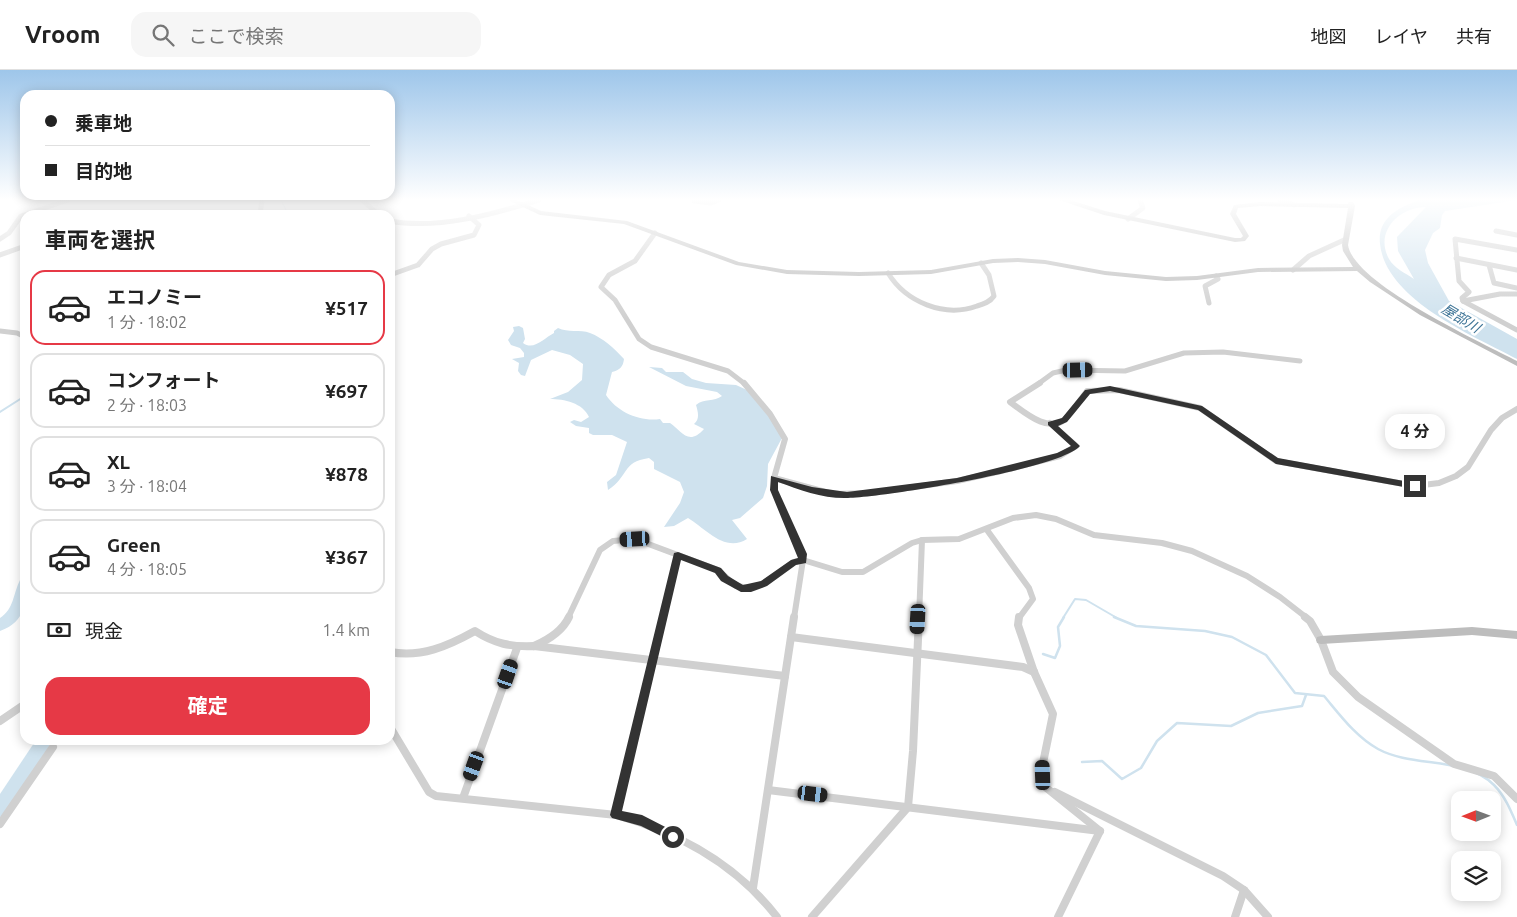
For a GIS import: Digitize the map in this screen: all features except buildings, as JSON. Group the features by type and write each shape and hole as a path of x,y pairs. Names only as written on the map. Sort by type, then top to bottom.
{"street":[{"path":"395,273 418,265 432,249 441,244 457,240"},
{"path":"651,240 636,260 607,277 602,282 601,287 615,300 639,339 651,347 711,364 728,371 744,383 770,414 782,431 785,440 774,478 774,490 803,560 753,888"},
{"path":"673,240 725,260 753,268 819,274 931,272 1006,260 1033,261 1105,274 1184,279 1258,270 1357,269"},
{"path":"1293,270 1308,256 1344,240 1348,257 1357,269 1390,294 1517,364"},
{"path":"1455,240 1459,281 1469,292 1462,298 1463,301"},
{"path":"1458,240 1517,250"},
{"path":"0,255 20,248"},
{"path":"1456,258 1517,270"},
{"path":"888,273 897,288 914,298 942,308 972,309 987,302 995,294 989,276 981,263"},
{"path":"1489,265 1494,283 1517,288"},
{"path":"1209,303 1204,286 1216,282 1218,279 1216,276"},
{"path":"1463,301 1517,294"},
{"path":"1463,301 1517,330"},
{"path":"0,331 20,334"},
{"path":"1300,361 1203,351 1184,353 1125,371 1066,370 1044,378 1028,392 1012,399 1010,402 1032,416 1058,424 1064,420 1087,392 1110,388 1120,390 1200,408 1276,461 1415,486 1431,486 1460,475 1468,468 1495,426 1517,409"},
{"path":"774,478 812,490 847,495 957,481 1060,456 1076,446 1050,423"},
{"path":"534,646 548,640 565,625 600,550 613,541 635,539 718,570 724,578 741,588 751,588 764,583 794,562 803,560 842,572 863,572 912,543 922,540 959,539 987,530 1013,518 1036,515 1056,519 1094,535 1162,543 1192,552 1247,576 1280,597 1310,621 1321,640 1333,672 1358,697 1454,764 1494,776 1517,799"},
{"path":"987,530 1029,588 1033,599 1019,615 1018,625 1034,672 1053,714 1043,763 1044,786 1100,831"},
{"path":"812,917 908,807 913,751 922,540"},
{"path":"616,815 678,555"},
{"path":"395,652 422,654 459,640 476,631 493,644 517,648 534,646 786,676"},
{"path":"1321,640 1472,631 1517,635"},
{"path":"791,637 1022,668 1034,672"},
{"path":"464,798 517,648"},
{"path":"0,721 20,707"},
{"path":"395,735 429,792 436,796 616,815 642,821 720,860 753,888 777,917"},
{"path":"0,824 52,747"},
{"path":"1044,786 1223,876 1244,890 1268,917"},
{"path":"768,790 1100,831"},
{"path":"1058,917 1100,831"},
{"path":"1235,917 1244,890"}],"water":[{"name":"屋部川","path":"1380,240 1385,240 1385,249 1391,262 1414,279 1398,251 1397,240 1430,240 1425,250 1428,263 1449,301 1517,339 1517,359 1456,327 1415,299 1398,282 1386,264"},
{"path":"519,326 523,328 525,339 523,343 531,346 554,333 558,328 586,332 599,338 624,359 621,368 612,372 606,395 611,401 623,411 637,417 652,420 660,419 663,423 670,423 681,433 689,437 693,437 704,429 694,424 698,418 696,405 702,401 722,396 717,392 686,386 649,367 662,368 666,372 683,372 692,379 706,383 736,385 747,390 765,410 782,438 768,464 767,486 763,498 740,518 732,520 747,539 739,543 723,541 688,518 674,526 664,527 680,503 684,492 680,482 654,469 654,462 649,458 629,466 615,485 608,490 607,482 616,475 627,442 612,435 593,435 589,433 589,428 576,426 570,422 574,420 581,422 589,417 586,412 578,405 550,399 568,392 582,380 583,364 570,355 552,350 531,360 525,376 521,375 518,371 519,363 512,359 524,357 524,353 520,348 511,345 508,340 514,331 513,327"}],"waterway":[{"path":"0,412 20,399"},
{"path":"0,625 15,613 20,599"},
{"path":"1063,618 1075,599 1086,600 1117,618"},
{"path":"1043,654 1055,658 1060,646 1058,627 1064,617"},
{"path":"1114,617 1136,626 1205,631 1232,637 1266,655 1295,693 1324,696 1355,732 1378,749 1407,759 1454,766 1482,776 1494,785 1501,794 1517,825"},
{"path":"1082,762 1102,761 1122,779 1141,768 1157,741 1177,723 1231,726 1258,713 1302,706 1306,695"},
{"path":"0,809 42,745"}],"route":[{"path":"673,837 642,821 616,815 678,555 718,570 724,578 741,588 751,588 764,583 794,562 803,560 774,490 774,478 812,490 847,495 957,481 1060,456 1076,446 1050,423 1058,424 1064,420 1087,392 1110,388 1200,408 1210,413 1276,461 1415,486"}]}
